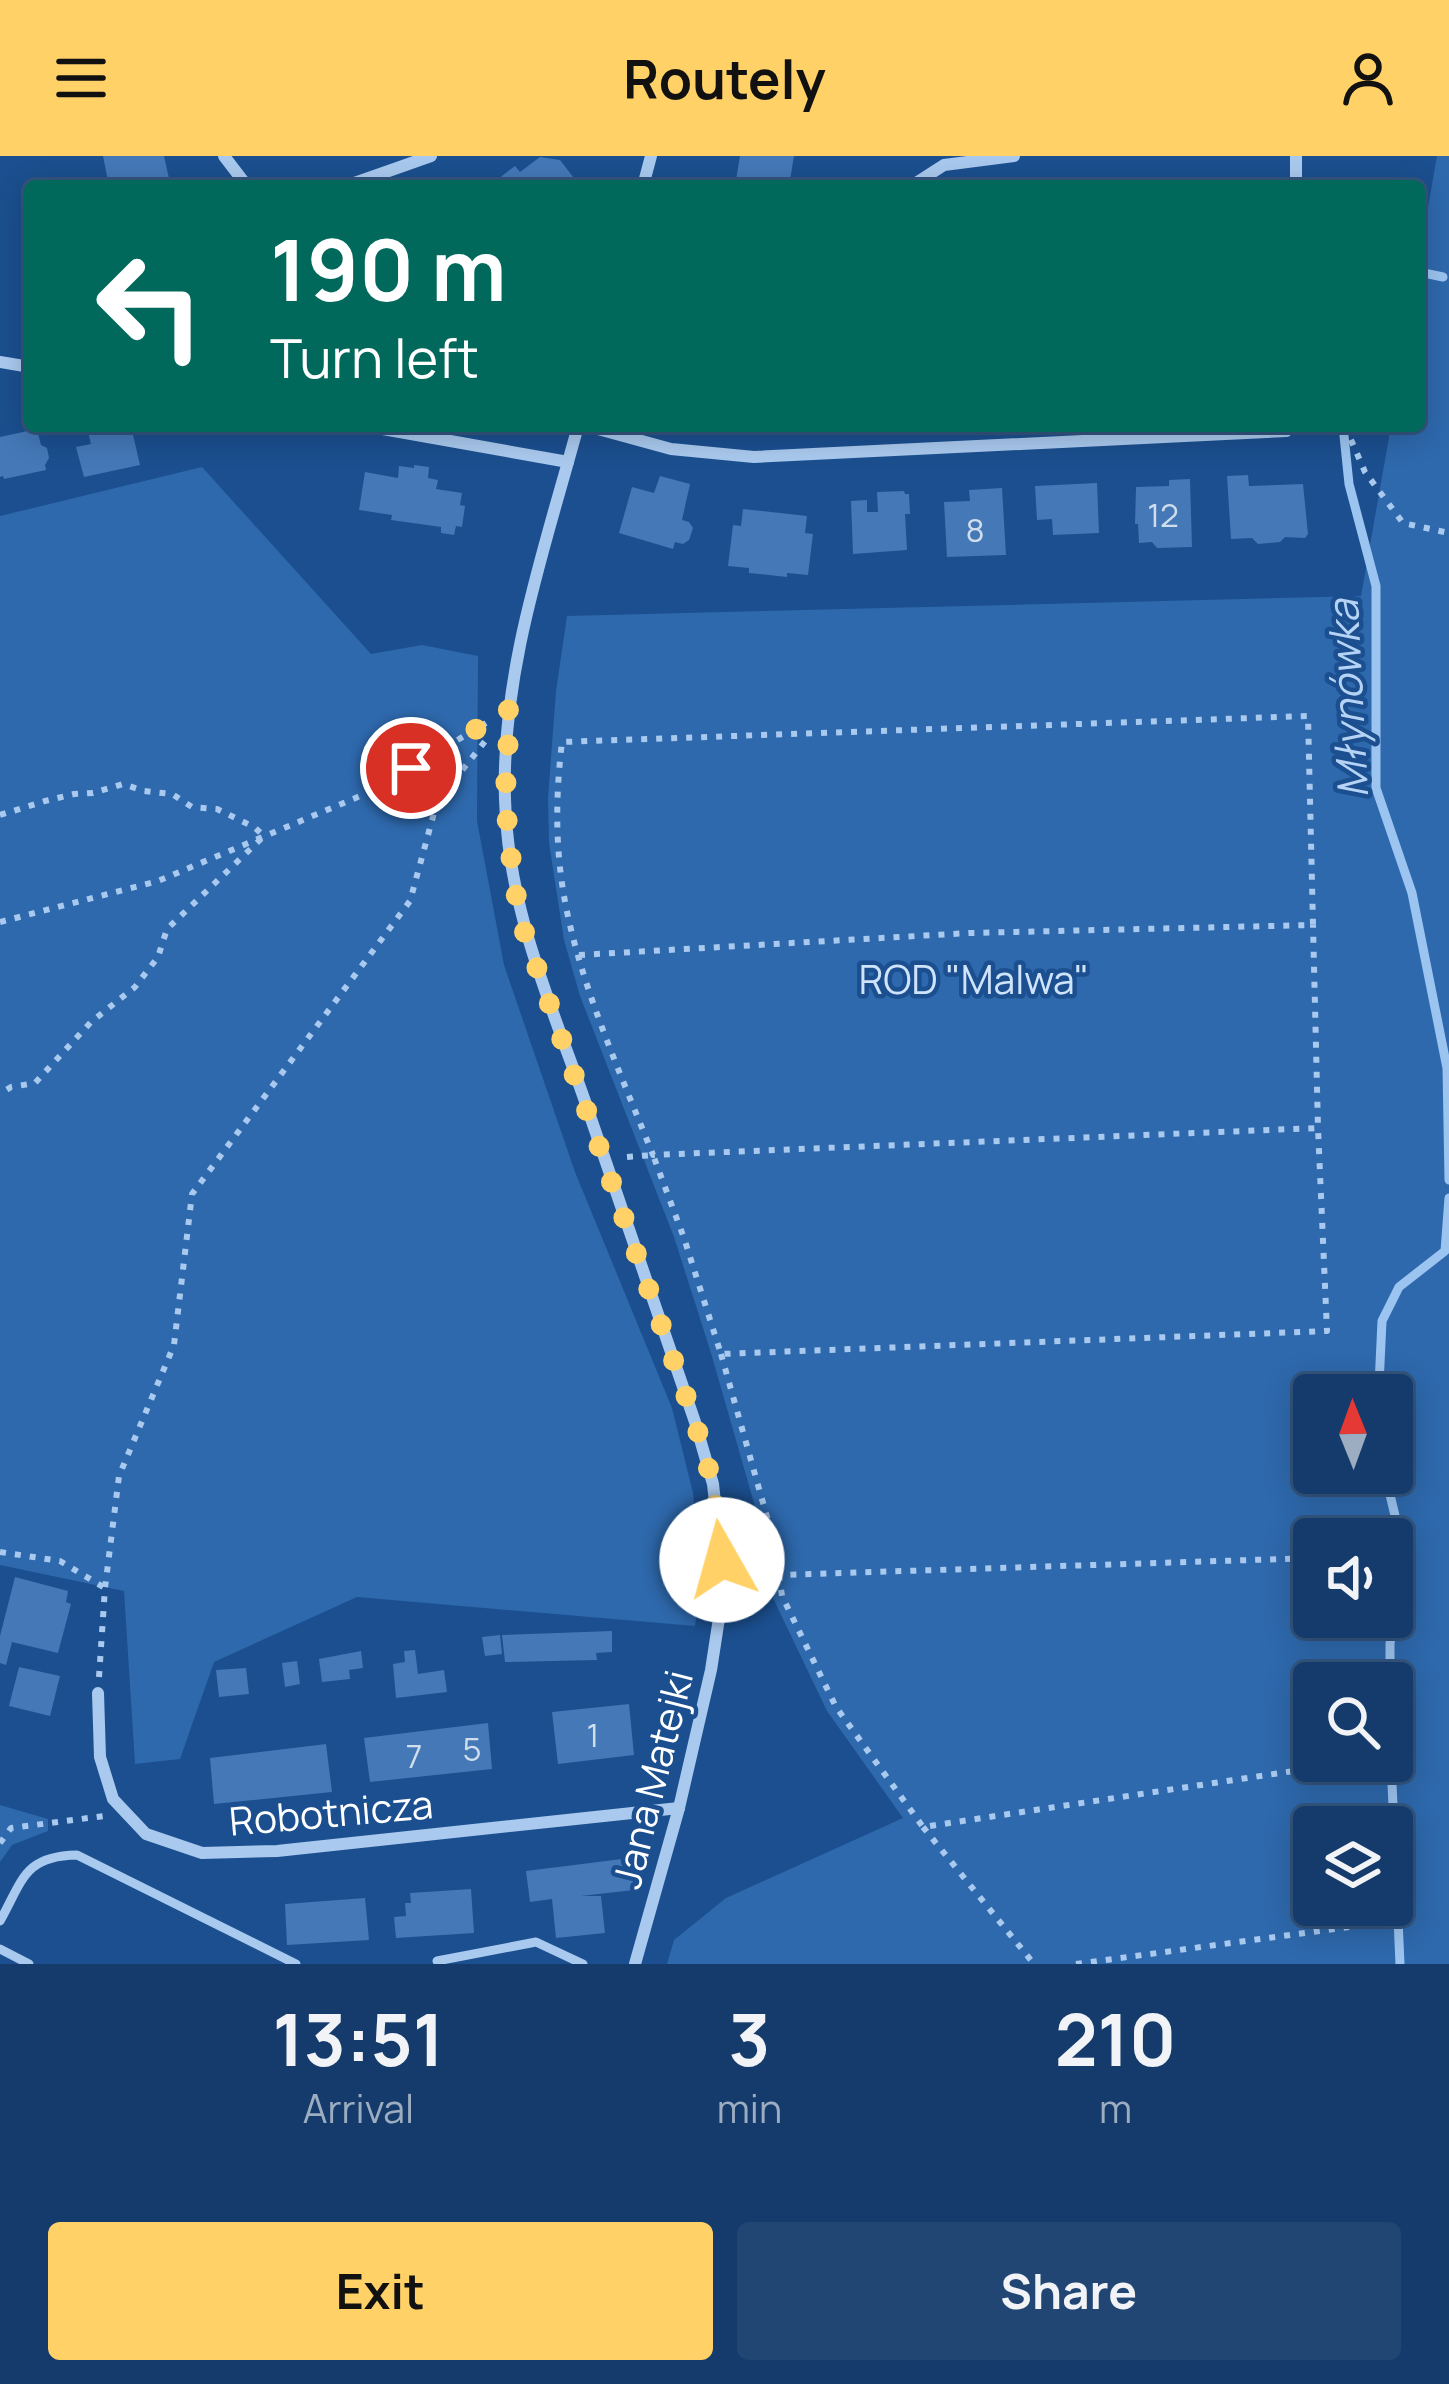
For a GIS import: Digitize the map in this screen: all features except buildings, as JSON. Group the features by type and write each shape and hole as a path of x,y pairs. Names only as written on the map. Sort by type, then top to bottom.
{"street":[{"path":"224,156 243,180"},
{"path":"363,180 431,156"},
{"path":"920,180 944,164 1014,156"},
{"path":"401,432 568,461"},
{"name":"Jana Matejki","path":"576,432 513,669 505,799 513,877 538,976 695,1422 713,1484 724,1586 711,1670 679,1808 635,1964"},
{"path":"609,432 671,449 754,457 1247,432"},
{"path":"98,1693 100,1757 112,1799 125,1813"},
{"name":"Robotnicza","path":"125,1813 146,1834 202,1853 277,1851 679,1808"}],"lane":[{"path":"0,1921 31,1865 55,1855 76,1855 296,1964"},
{"path":"437,1961 536,1942 583,1964"},
{"path":"0,1949 29,1964"}],"path":[{"path":"1348,432 1365,472 1402,523 1449,533"},
{"path":"0,922 158,880 264,836 372,790 510,709"},
{"path":"98,1693 118,1476 174,1345 192,1194 410,902 437,802 510,709"},
{"path":"721,1354 1327,1330 1308,716 562,742 556,799 558,844 563,892 579,955 684,1238 721,1354 769,1524 782,1596 836,1707 923,1827 1034,1964"},
{"path":"0,815 123,784 172,794 192,807 217,808 264,836"},
{"path":"0,1094 35,1083 92,1022 135,987 158,958 167,929 264,836"},
{"path":"579,955 970,933 1313,925"},
{"path":"606,1160 653,1154 1318,1128"},
{"path":"0,1552 60,1561 105,1588"},
{"path":"779,1575 1293,1559"},
{"path":"923,1827 1293,1771"},
{"path":"0,1843 11,1828 125,1813"},
{"path":"1076,1964 1349,1927"}],"green space":[{"name":"ROD \"Malwa\"","path":"1437,156 1449,156 1449,1964 667,1964 674,1940 726,1898 903,1818 827,1711 772,1596 760,1524 711,1353 674,1237 580,996 564,940 549,843 548,798 567,616 1361,596 1390,432 1425,432 1425,225"},
{"path":"202,467 371,654 422,645 478,656 477,821 504,965 575,1172 672,1408 693,1493 702,1575 695,1626 357,1597 214,1662 180,1759 135,1764 124,1591 0,1565 0,516"},
{"path":"0,1805 48,1819 48,1831 12,1845 0,1862"}],"waterway":[{"path":"1425,273 1443,277"},
{"name":"Młynówka","path":"1344,432 1349,484 1376,586 1376,788 1412,893 1447,1068 1449,1180"},
{"name":"Młynówka","path":"1380,1374 1382,1321 1399,1287 1445,1251 1449,1198"},
{"name":"Młynówka","path":"1390,1494 1403,1549 1390,1662"},
{"name":"Młynówka","path":"1392,1782 1400,1964"}],"route":[{"path":"411,768 510,709 505,799 521,922 695,1422 713,1484 722,1560"}]}
